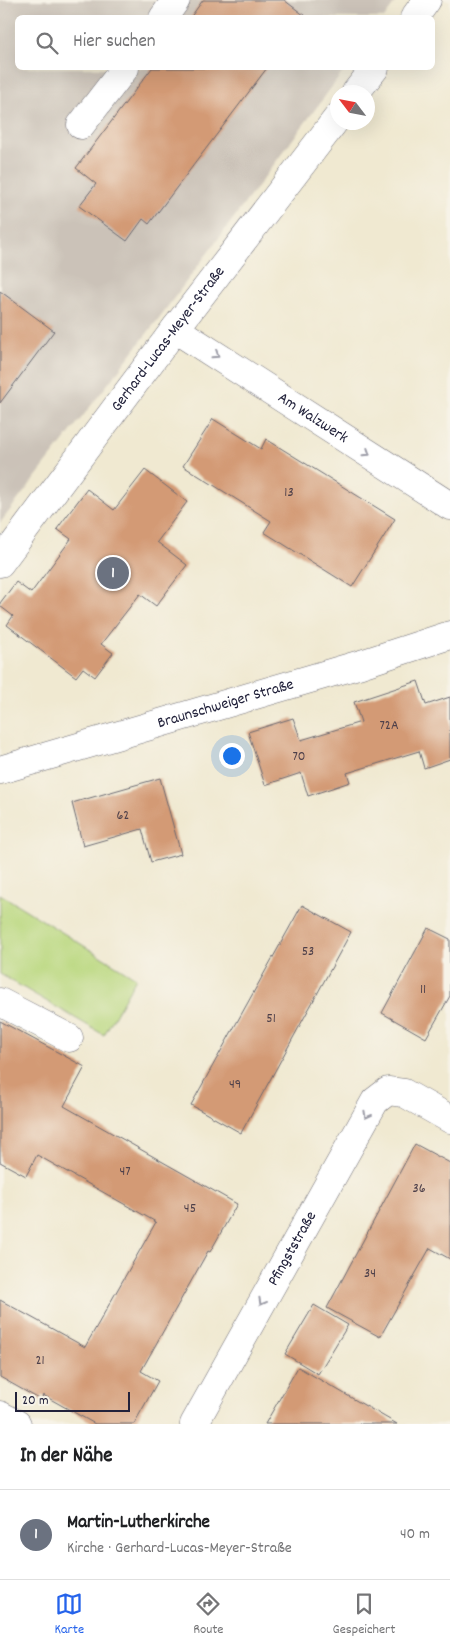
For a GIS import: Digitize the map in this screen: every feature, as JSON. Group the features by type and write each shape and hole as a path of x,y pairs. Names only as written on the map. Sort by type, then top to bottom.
{"street":[{"path":"165,15 176,0"},
{"path":"416,15 427,0"},
{"path":"81,125 123,70"},
{"path":"362,85 374,70"},
{"name":"Gerhard-Lucas-Meyer-Straße","path":"0,563 175,329 330,127"},
{"name":"Am Walzwerk","path":"175,329 450,506"},
{"name":"Braunschweiger Straße","path":"0,770 361,664 450,635"},
{"path":"0,1002 70,1038"},
{"name":"Pfingststraße","path":"194,1424 375,1100 388,1091 404,1094 450,1119"},
{"path":"0,1415 17,1424"}],"shaded area":[{"path":"0,0 397,0 386,15 15,15 15,70 345,70 333,85 330,85 330,89 159,318 0,523"}],"green space":[{"path":"0,894 136,978 104,1035 0,974"}],"building":[{"path":"203,0 284,0 304,15 192,15"},
{"path":"150,70 265,70 149,224 143,219 127,241 79,206 96,184 76,168"},
{"path":"0,291 54,331 0,403"},
{"path":"213,419 261,449 266,439 395,519 352,587 264,532 271,521 183,466"},
{"path":"145,470 187,502 157,542 187,565 156,606 140,594 101,644 113,653 95,677 83,668 76,677 7,625 13,616 0,606 0,603 16,582 31,593 71,539 57,529 87,489 114,510"},
{"path":"418,681 426,705 450,697 450,759 424,768 419,751 347,773 350,782 308,796 301,773 265,785 248,732 293,718 301,740 361,722 354,702"},
{"path":"160,778 181,854 151,862 142,829 83,846 72,803"},
{"path":"302,905 351,932 241,1133 191,1105"},
{"path":"428,928 450,939 450,996 426,1038 382,1013"},
{"path":"0,1021 85,1067 64,1106 237,1204 210,1252 208,1251 141,1371 158,1381 134,1424 95,1424 43,1395 41,1400 0,1377 0,1300 85,1347 156,1222 37,1155 26,1176 0,1162"},
{"path":"415,1144 450,1163 450,1259 430,1248 380,1337 327,1308"},
{"path":"314,1305 348,1325 318,1374 285,1354"},
{"path":"298,1367 397,1424 265,1424"}],"place":[{"name":"Martin-Lutherkirche","path":"113,573"}]}
